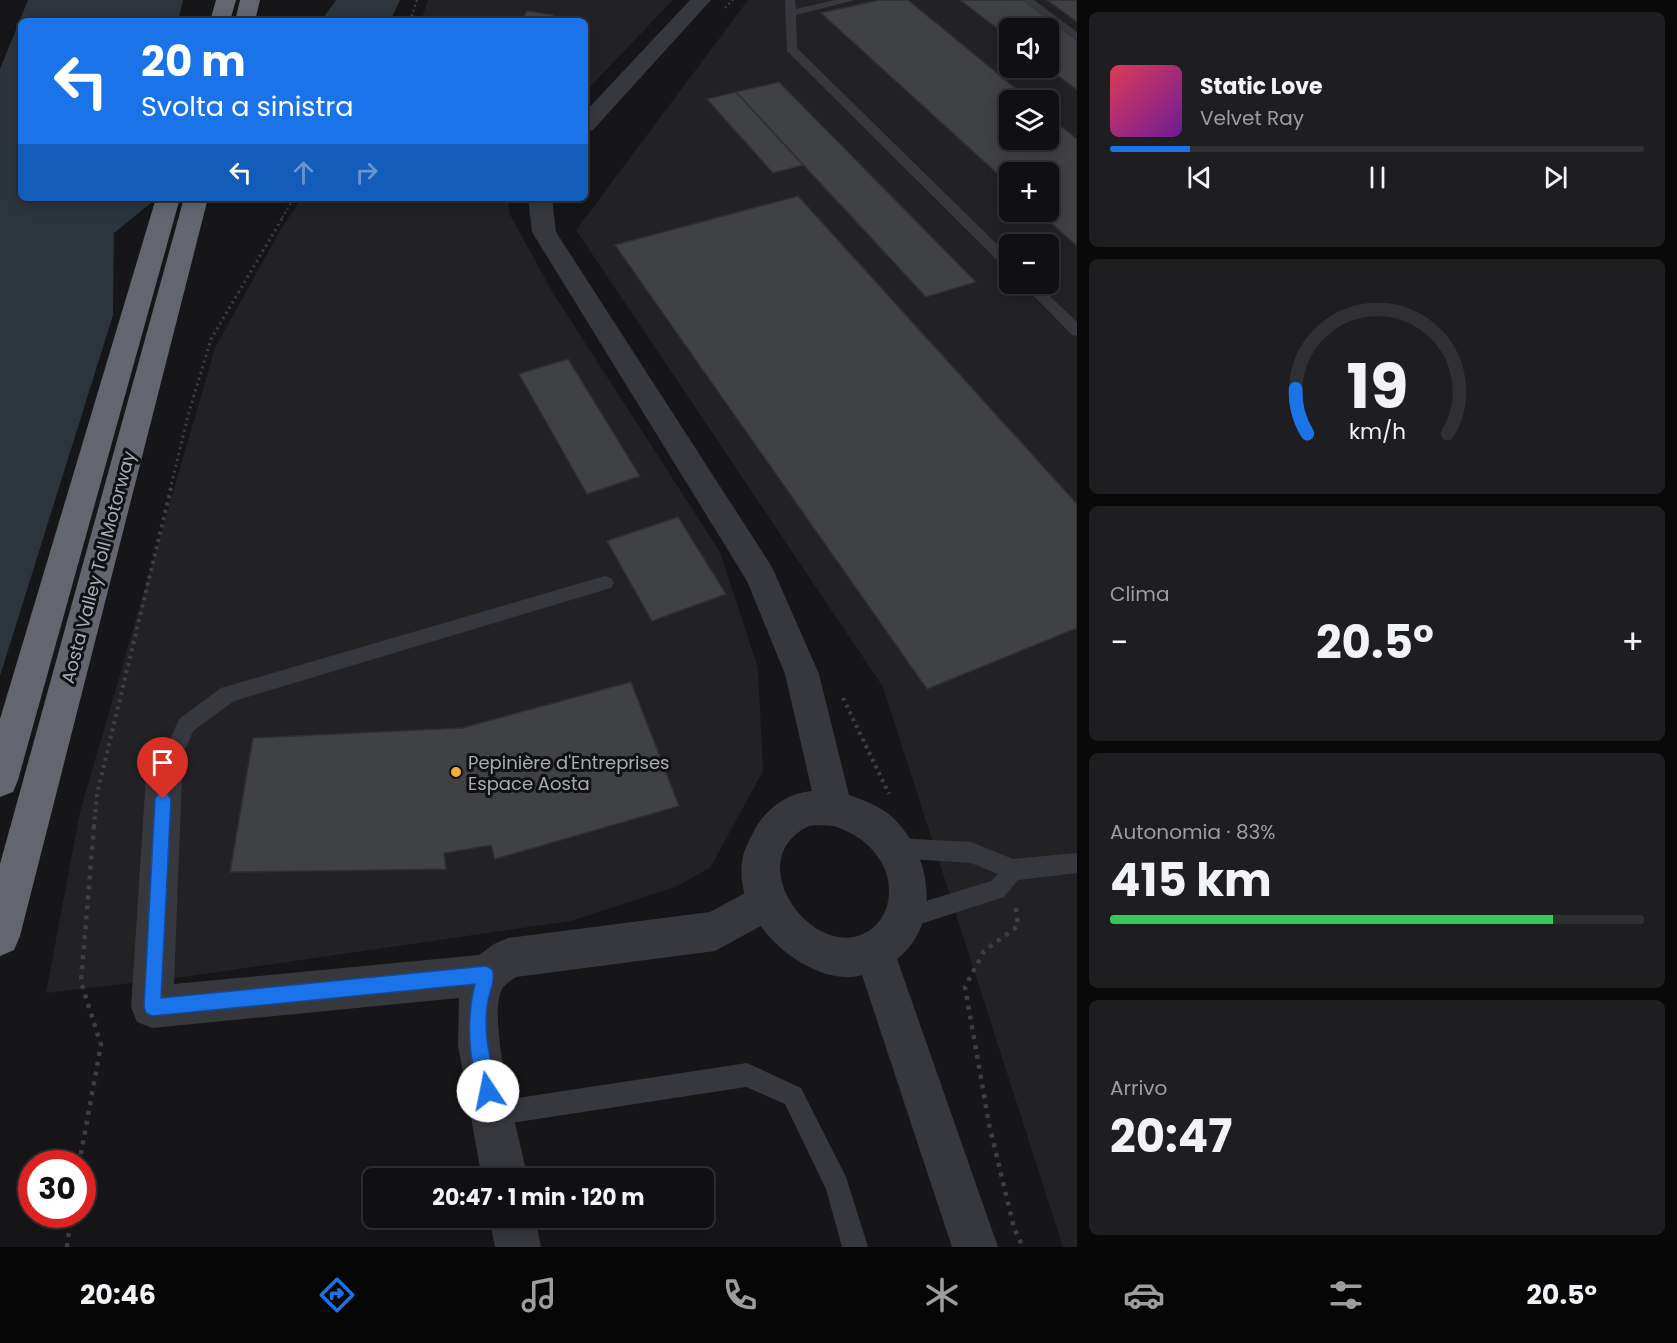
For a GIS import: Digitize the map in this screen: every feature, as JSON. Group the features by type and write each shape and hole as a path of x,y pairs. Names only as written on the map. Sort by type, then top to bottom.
{"highway":[{"path":"221,18 226,0"},
{"path":"246,18 250,0"},
{"name":"Aosta Valley Toll Motorway","path":"0,780 167,201"},
{"name":"Aosta Valley Toll Motorway","path":"0,936 195,201"}],"street":[{"path":"588,122 700,0"},
{"path":"540,201 544,232 761,576 802,674 834,808"},
{"path":"164,776 152,1007 486,975 508,958 714,931 766,901"},
{"path":"834,808 857,815 871,824 895,848 906,871 910,895 905,918 893,938 874,951 851,956 825,953 801,942 781,924 766,901 760,871 765,843 781,821 805,809 834,808"},
{"path":"874,951 975,1247"},
{"path":"486,975 478,1003 479,1045 503,1168"},
{"path":"514,1228 518,1247"}],"lane":[{"path":"850,0 790,6 791,49 999,254"},
{"path":"1027,0 1077,37"},
{"path":"1039,294 1077,331"},
{"path":"164,776 186,725 228,694 605,583"},
{"path":"895,848 981,853 998,860 1011,870 1077,863"},
{"path":"905,918 996,890 1007,880 1011,870"},
{"path":"492,1114 747,1075 793,1096 837,1186 855,1247"}],"path":[{"path":"411,18 417,0"},
{"path":"82,1150 101,1045 81,981 97,794 189,412 211,339 292,201"},
{"path":"978,1074 1014,1228 1023,1247"},
{"path":"67,1247 69,1228"}],"shaded area":[{"path":"28,0 183,0 179,18 21,18"},
{"path":"336,0 400,0 391,18 323,18"},
{"path":"428,0 673,0 588,89 588,18 422,18"},
{"path":"748,0 1077,0 1077,1247 1063,1247 883,687 576,230"},
{"path":"18,25 18,201 153,201 114,233 113,315 0,676 0,69"},
{"path":"300,201 508,201 509,213 553,293 720,552 758,668 763,771 710,868 675,887 571,921 190,976 46,993 80,812 215,348 282,227"}],"building":[{"path":"879,0 908,0 999,75 999,78 1003,78 1018,90 999,90 999,150 1059,150 1059,125 1077,139 1077,246 1050,222 1059,222 1059,162 999,162 999,175 821,13"},
{"path":"960,0 1023,0 1047,18 999,18 999,30"},
{"path":"1047,0 1077,0 1077,22"},
{"path":"527,11 554,15 552,18 523,18"},
{"path":"1059,27 1077,40 1077,90 1059,76"},
{"path":"779,82 976,282 926,297 736,92"},
{"path":"736,92 803,165 773,173 707,99"},
{"path":"798,196 1077,504 1077,628 927,689 615,245"},
{"path":"568,359 640,476 587,494 519,374"},
{"path":"678,517 726,594 652,621 607,541"},
{"name":"Pepinière d'Entreprises Espace Aosta","path":"631,682 679,806 495,859 491,845 444,853 446,869 230,872 253,738 462,728"}],"place":[{"name":"Pepinière d'Entreprises Espace Aosta","path":"456,772"}],"route":[{"path":"163,799 152,1007 486,975 478,1003 479,1045 488,1091"}]}
